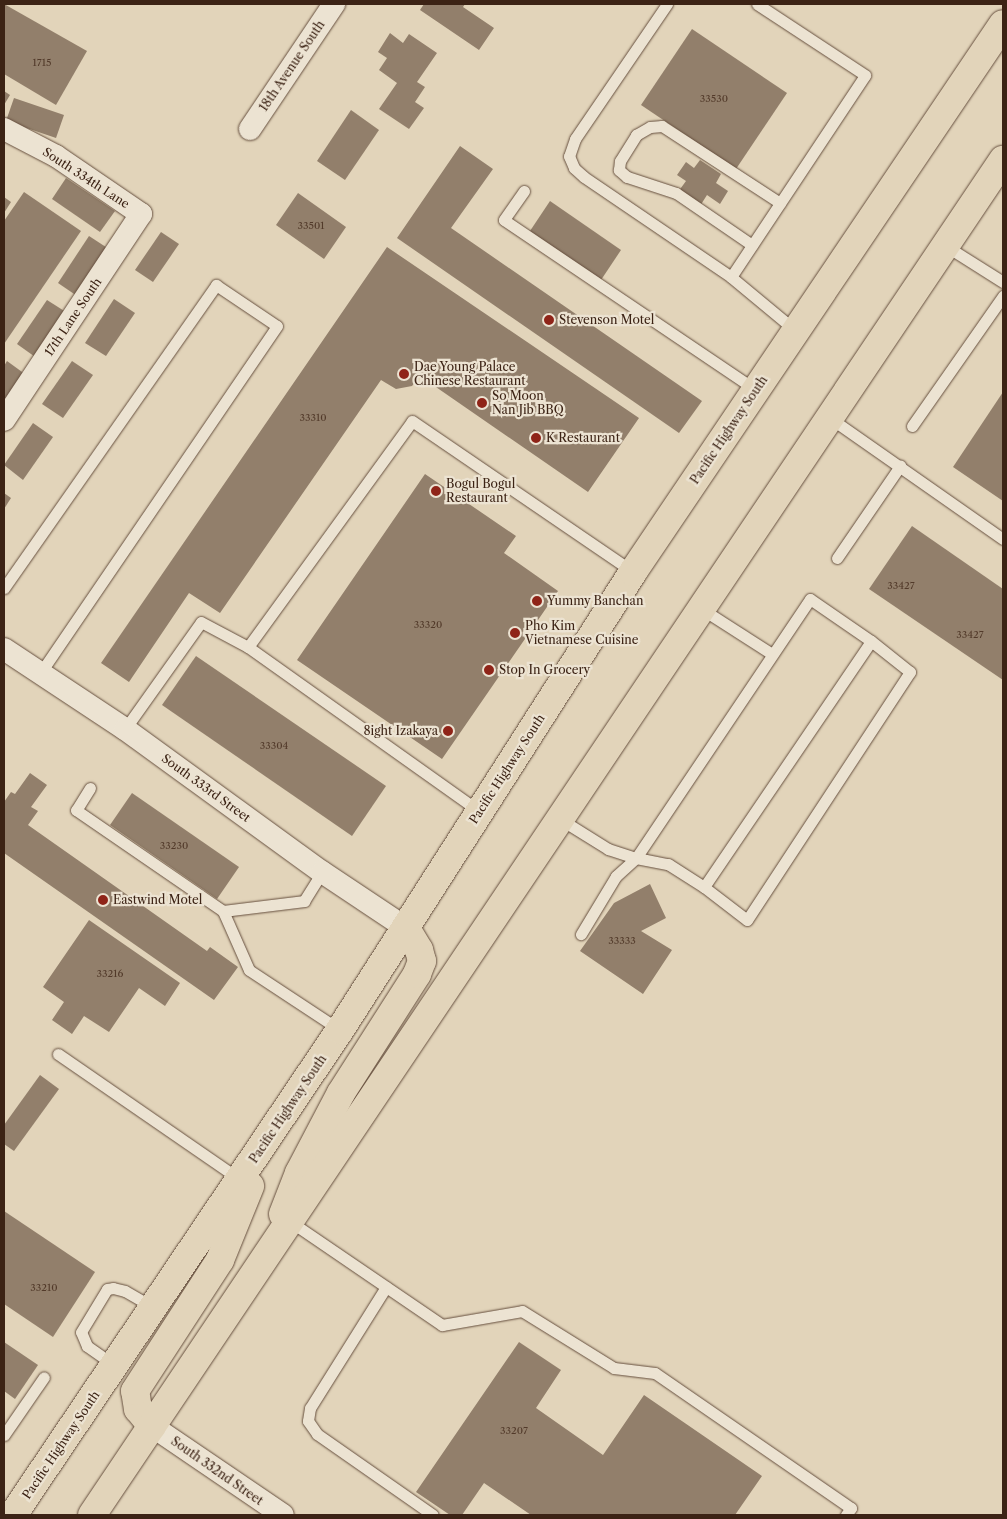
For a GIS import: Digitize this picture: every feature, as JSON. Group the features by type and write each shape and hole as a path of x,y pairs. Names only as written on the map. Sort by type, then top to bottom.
{"main road":[{"name":"Pacific Highway South","path":"13,1515 241,1180 340,1030 633,572 1003,24"},
{"path":"92,1515 291,1222 560,818 1003,160"},
{"path":"266,1259 299,1173 341,1093 417,974 422,961 420,950 406,928"},
{"path":"152,1426 138,1409 135,1391 220,1260 270,1136"}],"street":[{"name":"18th Avenue South","path":"250,129 334,4"},
{"name":"South 334th Lane","path":"4,129 56,156 142,214"},
{"name":"17th Lane South","path":"4,420 142,214"},
{"name":"South 333rd Street","path":"4,649 124,729 322,872 406,928"},
{"name":"South 332nd Street","path":"152,1426 283,1515"}],"lane":[{"path":"666,4 575,139 569,156 574,168 584,177 731,277 796,330"},
{"path":"731,277 864,75 757,4"},
{"path":"752,245 676,193 627,177 619,170 620,161 636,135 650,127 662,126 780,203"},
{"path":"524,191 504,220 756,390"},
{"path":"945,246 1003,282"},
{"path":"4,588 216,285 277,326 40,674"},
{"path":"912,426 1003,296"},
{"path":"830,418 1003,539"},
{"path":"248,646 412,421 633,572"},
{"path":"837,558 900,466"},
{"path":"560,818 608,849 636,858 668,864 704,887 747,920 910,672 871,641 810,599 636,858 616,876 581,934"},
{"path":"702,609 772,654"},
{"path":"124,729 200,622 248,646 480,812"},
{"path":"704,887 871,641"},
{"path":"90,788 76,810 223,911 249,970 340,1030"},
{"path":"223,911 304,901 322,872"},
{"path":"58,1054 241,1180"},
{"path":"291,1222 442,1325 522,1311 614,1368 655,1373 852,1508 846,1515"},
{"path":"386,1287 310,1408 308,1421 317,1434 433,1515"},
{"path":"115,1366 87,1346 81,1332 107,1290 113,1288 125,1291 154,1308"},
{"path":"4,1435 44,1377"}],"building":[{"path":"4,4 87,51 56,105 4,74"},
{"path":"424,4 465,4 463,7 494,28 479,50 420,10"},
{"path":"692,29 787,93 736,169 641,105"},
{"path":"390,33 403,43 409,34 437,53 417,82 425,87 415,102 424,108 409,129 379,109 397,83 379,70 387,58 378,52"},
{"path":"4,91 10,95 4,105"},
{"path":"14,98 64,115 56,138 6,121"},
{"path":"351,110 379,130 345,180 317,161"},
{"name":"Stevenson Motel","path":"460,146 493,169 451,228 702,401 679,433 397,238"},
{"path":"700,160 721,174 716,183 728,191 720,204 707,195 700,206 678,192 686,181 677,175 686,162 694,168"},
{"path":"66,178 115,211 100,232 52,199"},
{"path":"24,192 81,231 4,344 4,221"},
{"path":"298,193 346,227 324,259 276,225"},
{"path":"4,197 11,202 4,213"},
{"path":"550,201 621,250 601,280 530,231"},
{"path":"161,232 179,244 153,282 135,270"},
{"path":"89,236 112,251 80,298 58,283"},
{"path":"387,247 639,418 588,492 420,376 412,386 396,389 381,380 220,613 189,593 129,682 101,663"},
{"path":"114,299 135,313 106,356 85,343"},
{"path":"47,300 69,314 38,359 17,344"},
{"path":"7,361 29,377 4,413 4,366"},
{"path":"72,361 93,375 63,418 42,404"},
{"path":"1003,392 1003,501 953,467"},
{"path":"33,423 53,437 23,480 4,465"},
{"path":"425,474 516,536 504,553 558,591 442,759 297,660"},
{"path":"4,493 11,498 4,509"},
{"path":"912,526 1003,589 1003,680 869,589"},
{"path":"196,656 386,786 352,836 162,705"},
{"name":"Eastwind Motel","path":"30,773 47,785 31,807 38,811 28,825 207,951 210,947 238,967 214,1000 4,853 4,802 11,792 15,794"},
{"path":"132,793 239,867 217,899 110,825"},
{"path":"650,884 666,918 641,931 672,950 643,994 580,951 614,903"},
{"path":"89,920 180,983 165,1006 139,988 109,1032 84,1016 72,1034 52,1020 64,1002 43,987"},
{"path":"40,1075 59,1089 14,1151 4,1144 4,1125"},
{"path":"4,1211 95,1272 53,1337 4,1304"},
{"path":"4,1342 38,1365 15,1399 4,1391"},
{"path":"519,1342 561,1370 536,1408 603,1455 644,1395 762,1476 735,1515 531,1515 484,1483 462,1515 450,1515 416,1492"}],"place":[{"name":"Stevenson Motel","path":"549,320"},
{"name":"Dae Young Palace Chinese Restaurant","path":"404,374"},
{"name":"So Moon Nan Jib BBQ","path":"482,403"},
{"name":"K Restaurant","path":"536,438"},
{"name":"Bogul Bogul Restaurant","path":"436,491"},
{"name":"Yummy Banchan","path":"537,601"},
{"name":"Pho Kim Vietnamese Cuisine","path":"515,633"},
{"name":"Stop In Grocery","path":"489,670"},
{"name":"8ight Izakaya","path":"448,731"},
{"name":"Eastwind Motel","path":"103,900"}]}
